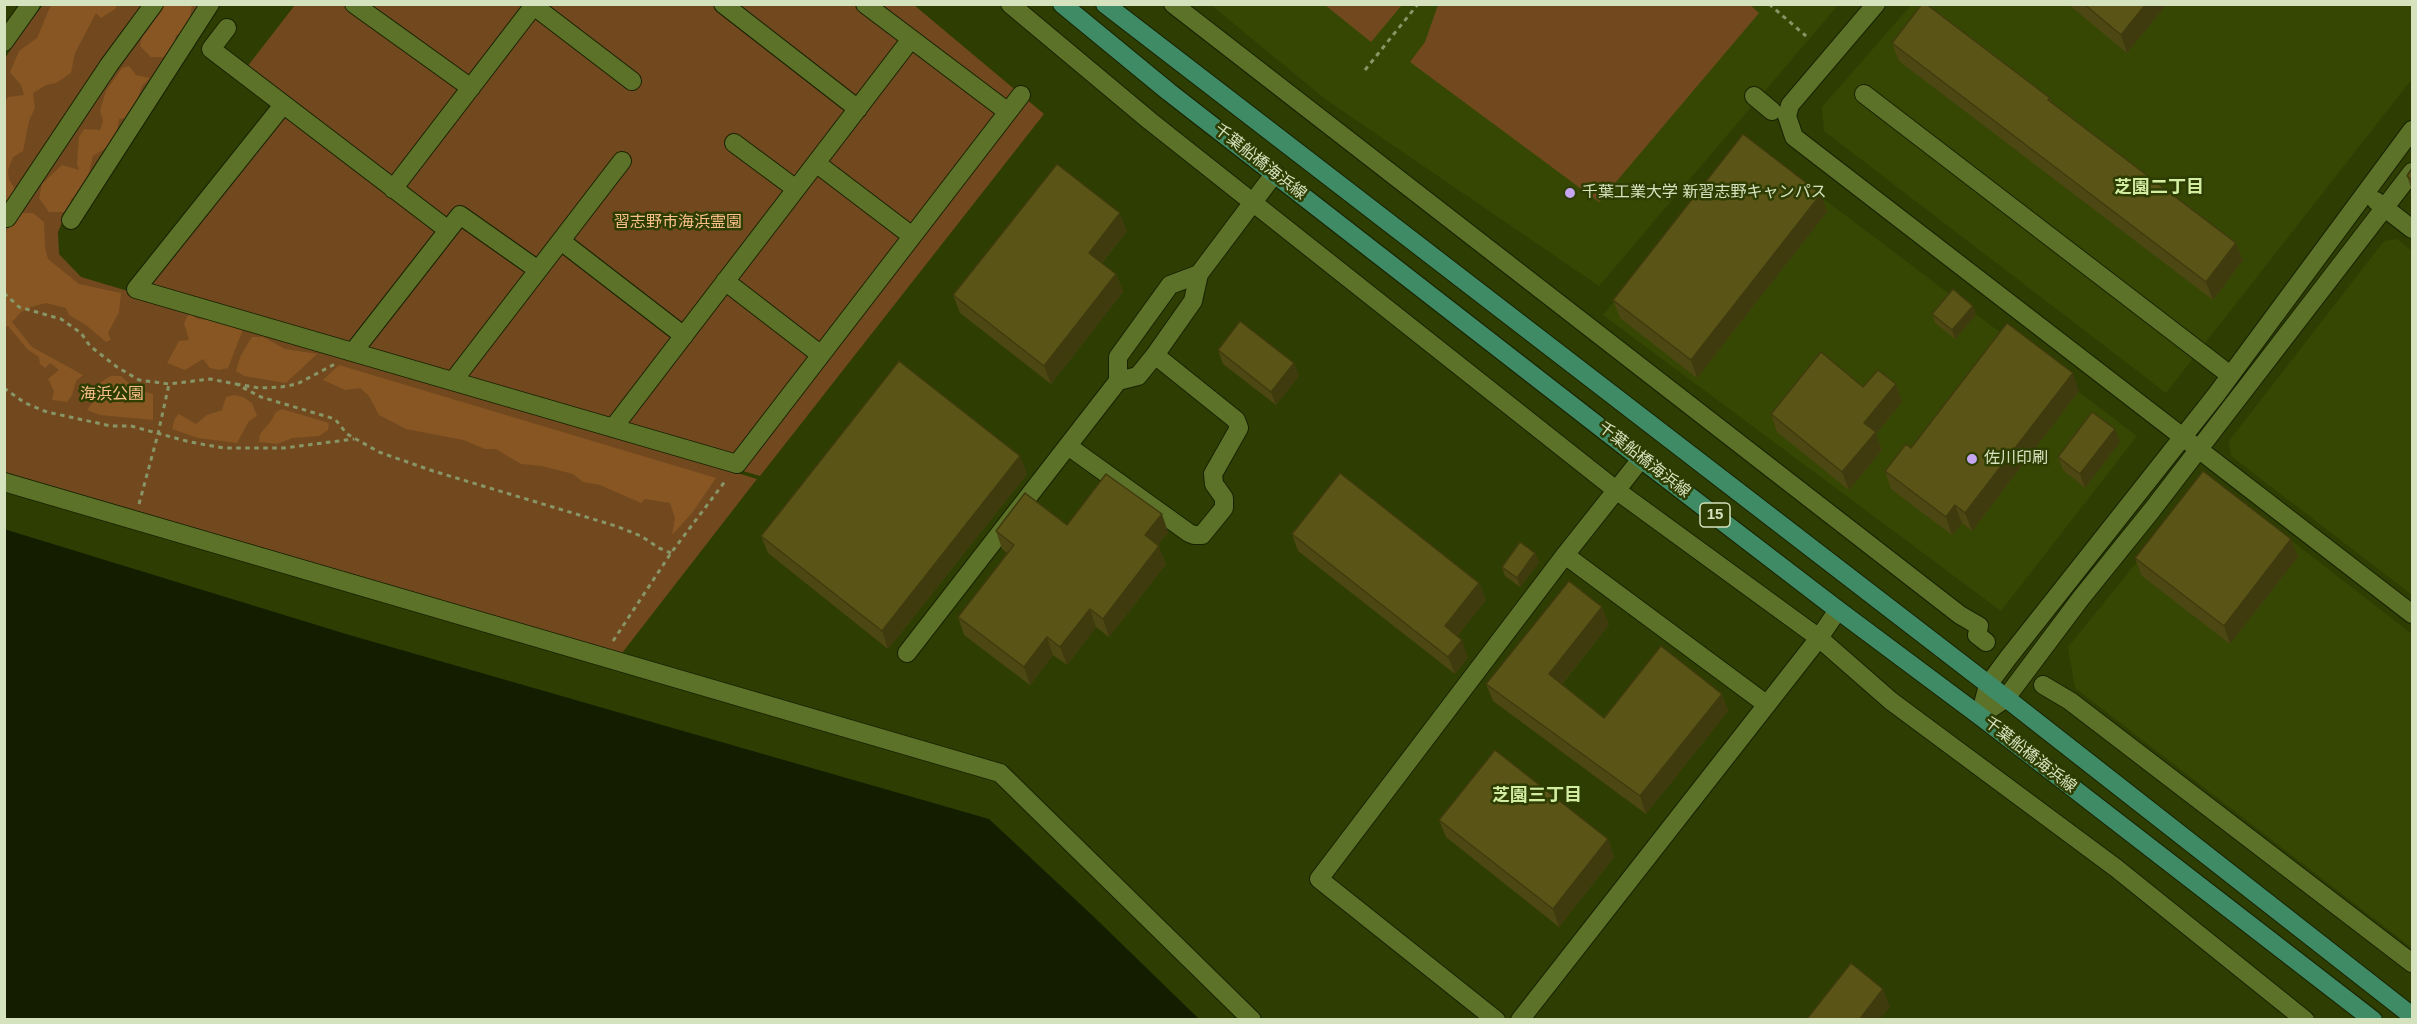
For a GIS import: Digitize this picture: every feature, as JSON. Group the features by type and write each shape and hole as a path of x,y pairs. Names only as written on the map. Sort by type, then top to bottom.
{"main road":[{"name":"千葉船橋海浜線","path":"1062,4 1169,92 1641,459 1980,716 2373,1020"},
{"name":"千葉船橋海浜線","path":"1105,4 2006,698 2412,1016"}],"street":[{"path":"4,42 31,4"},
{"path":"7,218 96,84 154,4"},
{"path":"71,220 210,4"},
{"path":"354,4 471,88"},
{"path":"723,4 858,109"},
{"path":"865,4 1008,112"},
{"path":"1010,4 1150,121 1616,490 1819,638 1891,700 2116,868 2305,1020"},
{"path":"1173,4 1932,593 1979,626 1977,635 1986,642"},
{"path":"1876,4 1790,105 1787,116 1794,137 2412,614"},
{"path":"393,189 535,5 632,81"},
{"path":"227,28 211,49 448,230"},
{"path":"613,428 911,39"},
{"path":"1864,94 2230,375"},
{"path":"283,105 136,289 346,357 453,381 737,464 1021,95"},
{"path":"1754,96 1772,111"},
{"path":"1980,716 1988,685 2230,375 2412,130"},
{"path":"734,143 796,189"},
{"path":"453,381 622,161"},
{"path":"816,163 912,236"},
{"path":"1980,716 2006,698 2412,172"},
{"path":"1118,381 1138,376 1155,356 1193,301 1199,274 1275,173"},
{"path":"2366,193 2412,229"},
{"path":"346,357 460,215 538,270"},
{"path":"561,241 684,336"},
{"path":"907,653 1118,381 1118,357 1170,285 1199,274"},
{"path":"725,281 821,355"},
{"path":"1068,446 1189,533 1194,536 1202,535 1224,508 1224,498 1214,484 1213,474 1239,428 1236,420 1155,356"},
{"path":"1496,1020 1319,879 1565,555 1641,459"},
{"path":"4,482 1000,773 1252,1020"},
{"path":"1565,555 1766,704"},
{"path":"1520,1020 1819,638 1838,610"},
{"path":"2043,685 2070,701 2412,963"}],"path":[{"path":"1365,70 1418,4"},
{"path":"1769,4 1806,36"},
{"path":"4,293 19,307 61,319 81,333 90,346 117,367 139,380 169,384 210,379 259,388 297,384 327,370 346,357"},
{"path":"134,520 158,434 169,384"},
{"path":"236,384 261,397 335,419 347,434 379,452 433,471 616,526 641,536 671,553"},
{"path":"4,388 25,403 47,412 111,426 131,426 190,442 224,448 284,448 354,439"},
{"path":"602,658 671,553 728,478 717,474"}],"shaded area":[{"name":"千葉工業大学 新習志野キャンパス","path":"1211,5 1838,5 1599,286 1325,99"},
{"path":"1911,5 2412,5 2412,79 2166,393 1824,131 1822,107"},
{"path":"1746,140 2137,436 2001,611 1603,315"},
{"path":"2397,239 2412,251 2412,595 2231,456 2229,441 2384,241"},
{"path":"2215,481 2412,634 2412,948 2075,688 2068,647 2200,484"},
{"path":"4,529 346,634 989,819 1199,1019 5,1019"}],"green space":[{"path":"1749,4 1759,13 1599,202 1410,62 1425,42 1438,5"},
{"name":"海浜公園","path":"43,5 201,5 66,213 58,232 59,254 81,277 757,479 622,653 5,472 4,60 23,30"},
{"path":"51,5 117,5 115,9 101,18 96,13 75,53 71,73 56,83 46,85 33,93 35,108 29,121 23,151 13,157 8,170 9,180 17,192 5,207 5,102 8,97 24,95 21,85 10,72 19,51 37,38"},
{"path":"157,5 192,5 187,32 176,35 171,57 151,57 140,46 142,36 148,30"},
{"name":"習志野市海浜霊園","path":"295,5 914,5 1044,114 760,476 133,291 285,97 247,67"},
{"path":"1325,5 1402,5 1371,42"},
{"path":"129,66 136,75 150,78 142,86 131,117 119,119 115,142 93,156 83,197 71,199 71,212 49,212 39,198 42,184 62,165 79,170 77,164 79,137 84,129 100,130 103,121 100,111 106,91 122,68"},
{"path":"21,213 33,213 44,222 48,259 79,284 121,293 119,312 108,333 111,340 106,342 86,325 69,315 66,308 46,303 21,312 12,322 32,347 83,375 76,381 72,395 67,402 52,400 54,391 48,379 59,370 50,363 45,368 40,364 39,357 27,349 8,326 5,326 4,238 11,218"},
{"path":"190,312 197,319 224,321 243,329 228,368 219,370 210,368 203,359 185,370 167,363 179,341 189,340 184,323"},
{"path":"252,337 263,337 285,349 317,354 286,383 244,376 236,371 241,355"},
{"path":"339,365 716,478 692,513 672,535 675,518 670,503 645,499 641,503 600,485 583,482 573,474 542,466 521,464 496,449 485,449 463,440 406,429 379,415 369,396 360,388 345,390 323,380"},
{"path":"111,376 121,376 135,389 153,394 153,420 100,415 87,410 101,382"},
{"path":"234,395 243,397 252,403 257,416 249,421 237,443 198,438 172,429 175,418 179,414 196,424 207,415 222,410 226,397"},
{"path":"282,409 329,423 328,430 319,436 293,438 277,444 259,442 260,434 276,412"}],"building":[{"path":"1922,4 1926,4 2050,98 2048,100 2236,243 2206,282 1892,43"},
{"path":"2084,4 2146,4 2121,35"},
{"path":"1743,134 1821,194 1691,360 1613,300"},
{"path":"1057,164 1120,213 1089,253 1116,274 1044,366 953,295"},
{"path":"2412,168 2412,180 2407,176"},
{"path":"1953,289 1973,306 1952,330 1932,314"},
{"path":"1240,321 1294,363 1271,392 1218,350"},
{"path":"2007,323 2073,373 1965,513 1955,505 1946,517 1885,471 1906,444 1911,448"},
{"path":"1821,352 1863,387 1878,370 1896,384 1864,423 1876,432 1842,472 1771,414"},
{"path":"899,361 1020,456 882,631 761,536"},
{"path":"2092,412 2115,429 2080,474 2058,457"},
{"path":"2203,471 2291,539 2224,626 2135,558"},
{"path":"1340,473 1479,583 1445,626 1462,640 1448,657 1292,534"},
{"path":"1106,474 1162,514 1145,535 1159,546 1103,619 1090,609 1060,647 1047,637 1024,667 958,617 1014,545 996,531 1025,493 1067,525"},
{"path":"1520,542 1535,553 1517,578 1502,567"},
{"path":"1569,581 1602,607 1549,674 1604,718 1661,646 1722,694 1640,796 1486,684"},
{"path":"1495,750 1608,839 1553,909 1439,820"},
{"path":"1851,963 1883,989 1859,1020 1806,1020"}],"place":[{"name":"千葉工業大学 新習志野キャンパス","path":"1570,193"},
{"name":"佐川印刷","path":"1972,459"}],"district":[{"name":"芝園二丁目","path":"2159,188"},
{"name":"芝園三丁目","path":"1537,796"}]}
